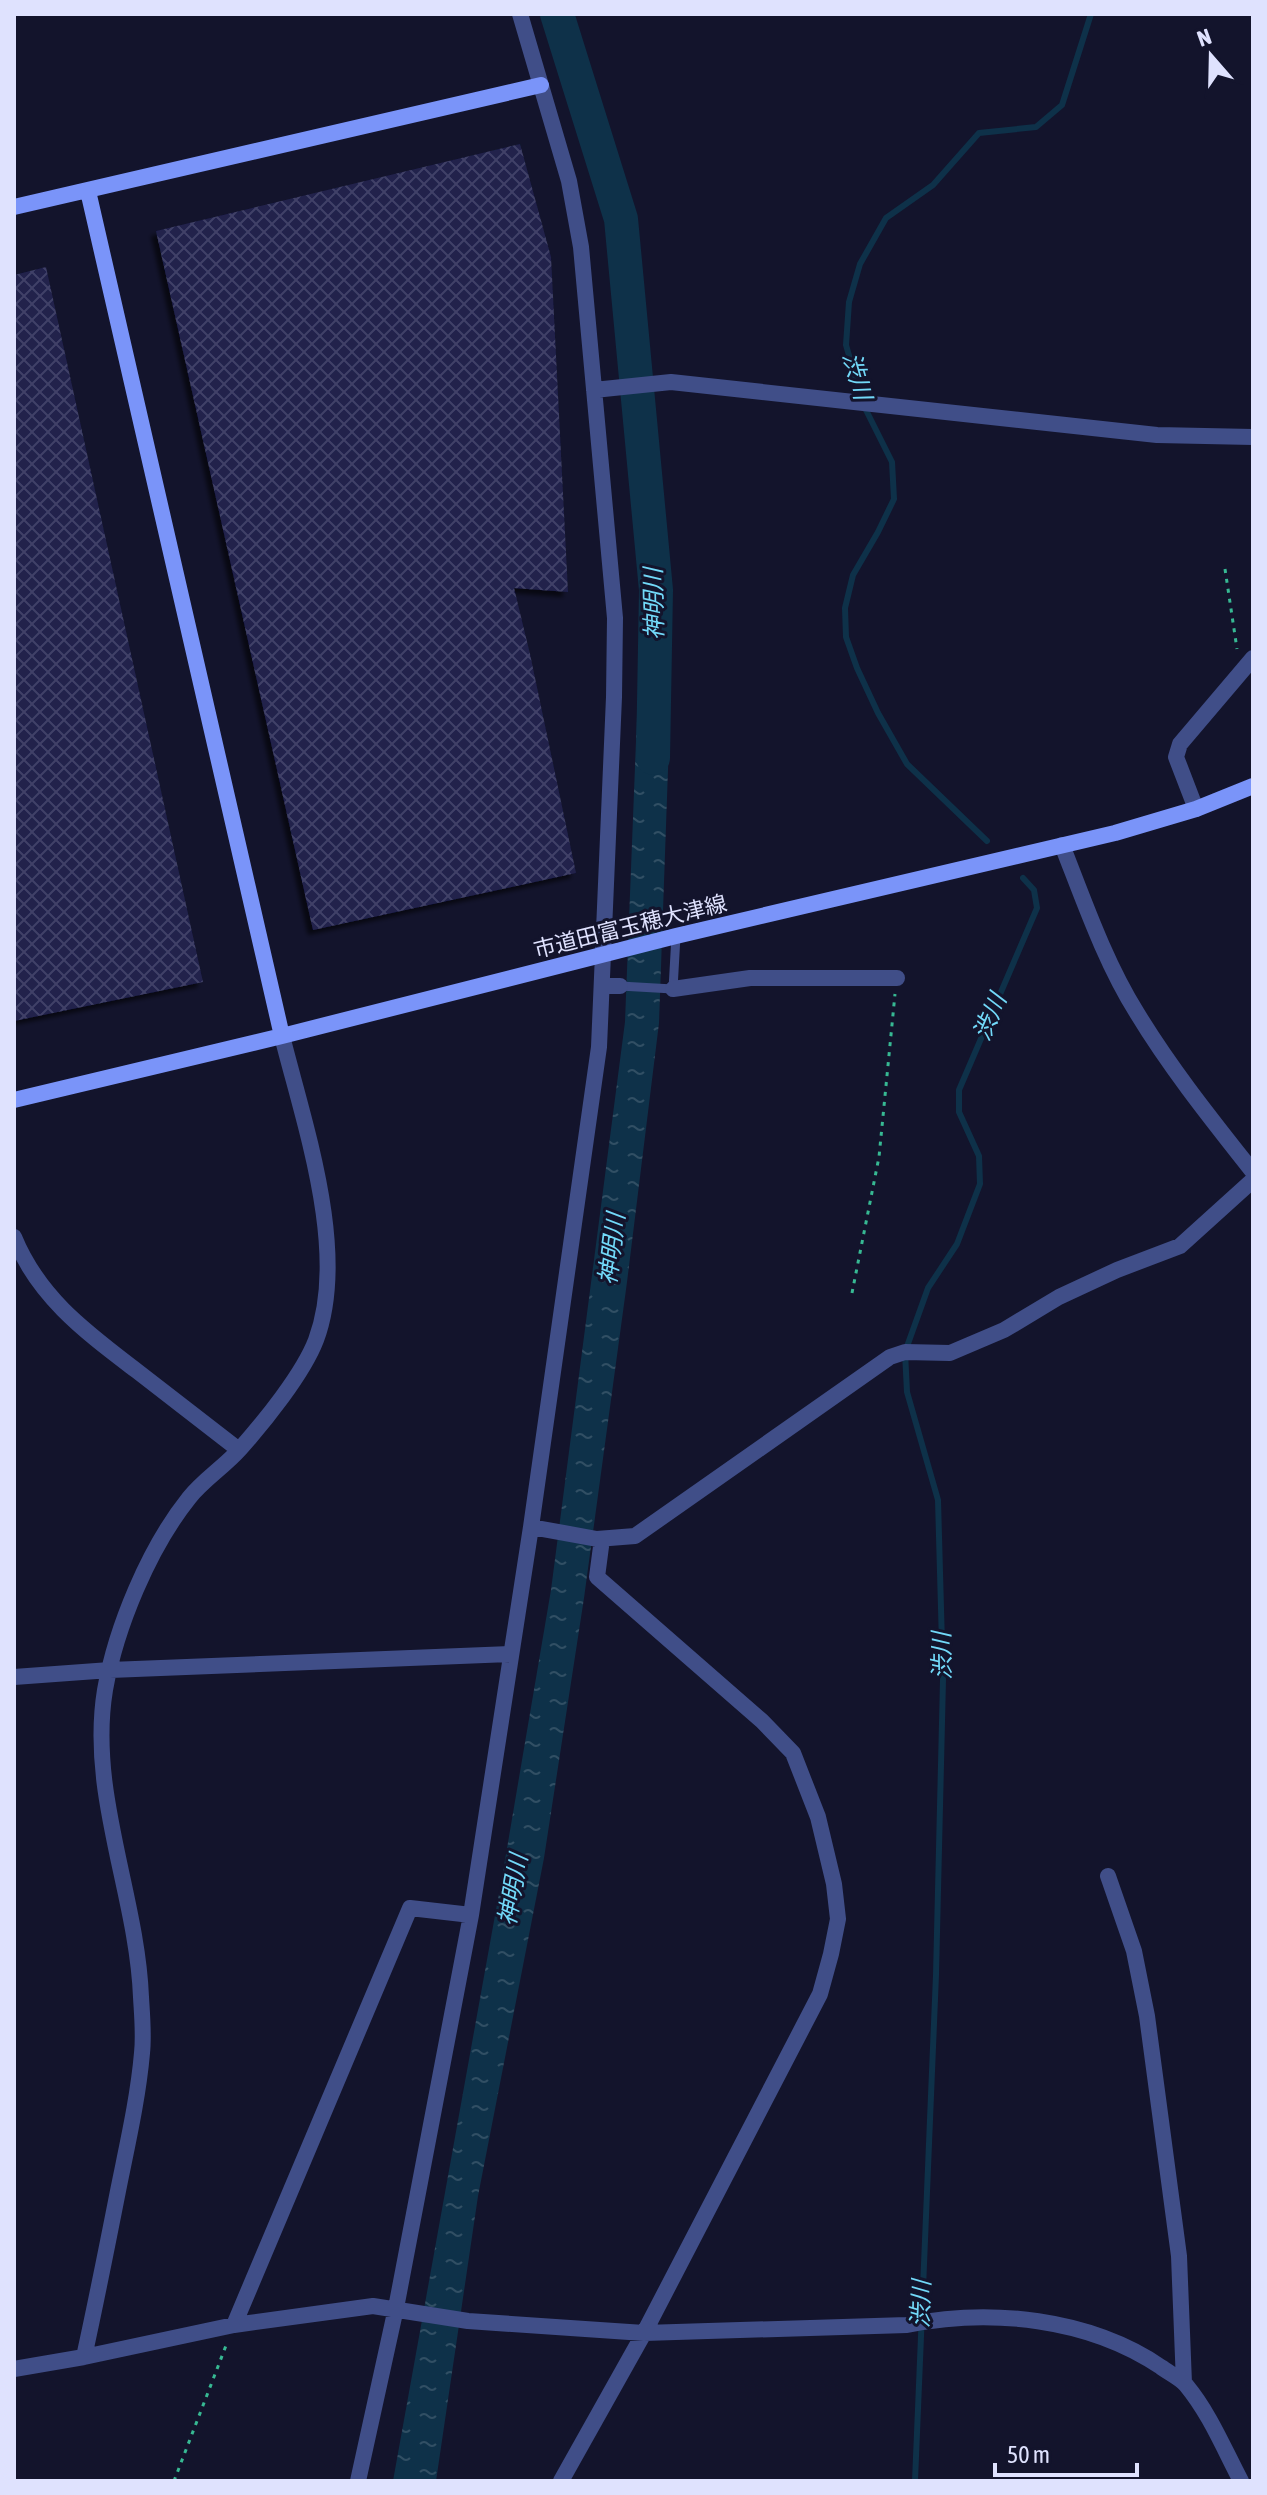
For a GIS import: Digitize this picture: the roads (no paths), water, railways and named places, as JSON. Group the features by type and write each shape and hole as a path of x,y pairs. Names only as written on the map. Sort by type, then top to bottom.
{"street":[{"path":"358,2481 403,2309 471,1915 511,1654 538,1529 599,1047 602,986 611,953 615,618 601,389 569,181 520,14"},
{"path":"14,207 541,85"},
{"path":"84,2357 134,2113 143,2051 141,1991 134,1932 106,1785 102,1734 105,1691 120,1633 165,1534 190,1496 239,1450 302,1367 317,1339 327,1276 323,1201 282,1036 88,191"},
{"path":"601,389 671,382 1157,435 1253,437"},
{"path":"1196,809 1176,757 1180,744 1253,658"},
{"name":"市道田富玉穂大津線","path":"14,1100 673,937 1115,833 1196,809 1253,786"},
{"path":"1062,845 1096,931 1135,1011 1191,1094 1253,1172"},
{"path":"668,989 750,978 897,978"},
{"path":"602,986 620,986"},
{"path":"538,1529 600,1539 635,1536 890,1357 905,1352 950,1353 1004,1330 1059,1297 1117,1270 1180,1246 1253,1180"},
{"path":"14,1237 22,1257 46,1293 83,1329 239,1450"},
{"path":"561,2481 644,2333 820,1994 838,1919 834,1884 818,1817 793,1753 762,1721 597,1577 600,1539"},
{"path":"14,1677 110,1670 511,1654"},
{"path":"1108,1876 1134,1951 1147,2016 1179,2256 1184,2383"},
{"path":"234,2325 410,1908 471,1915"},
{"path":"14,2369 234,2325 373,2306 468,2321 644,2333 907,2325 978,2316 1040,2321 1086,2333 1142,2354 1184,2383 1244,2476"}],"lane":[{"path":"620,986 668,989 673,937"}],"water":[{"path":"670,713 659,1023 584,1598 544,1858 478,2196 436,2481 393,2481 551,1590 625,1022 637,716"}],"waterway":[{"name":"神明川","path":"557,14 621,219 656,590 653,758"},
{"name":"渋川","path":"987,841 907,764 878,713 846,637 845,608 853,575 894,499 892,462 863,404 846,345 849,302 860,264 886,218 933,185 979,133 1036,127 1062,105 1091,14"},
{"name":"渋川","path":"915,2481 936,1975 943,1680 938,1500 907,1392 905,1352 928,1288 957,1244 980,1184 979,1156 959,1112 959,1090 1037,908 1034,890 1023,878"}]}
